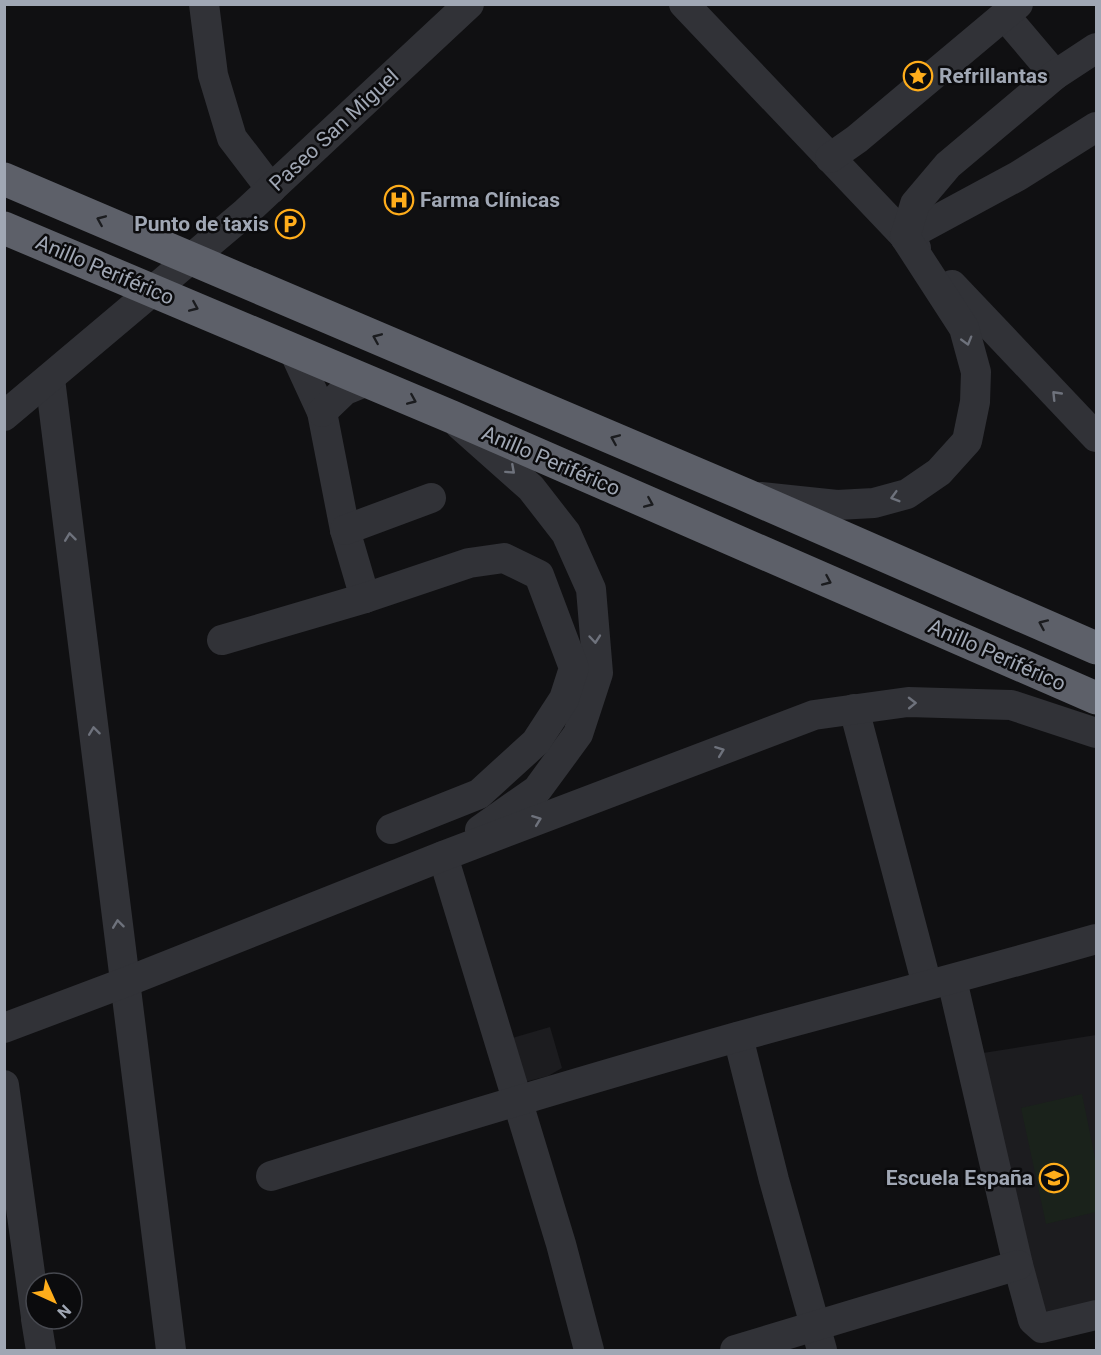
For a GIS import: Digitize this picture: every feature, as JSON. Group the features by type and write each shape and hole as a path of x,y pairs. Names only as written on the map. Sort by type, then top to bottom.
{"highway":[{"name":"Anillo Periférico","path":"4,179 746,495 1096,648"},
{"name":"Anillo Periférico","path":"4,228 452,417 1096,698"}],"street":[{"path":"204,4 213,75 232,138 271,189"},
{"name":"Paseo San Miguel","path":"4,416 246,213 469,4"},
{"path":"684,4 1096,437"},
{"path":"830,158 857,139 1011,10 1055,75"},
{"path":"746,495 837,505 874,503 907,494 939,472 967,441 975,402 976,372 963,328 906,237 915,204 948,165 1055,75 1096,48"},
{"path":"906,237 1018,176 1096,127"},
{"path":"293,350 322,412 345,530 365,598"},
{"path":"50,379 171,1350"},
{"path":"322,412 345,390 367,381"},
{"path":"443,856 537,790 578,734 598,673 591,590 566,533 531,488 452,417"},
{"path":"345,530 431,498"},
{"path":"222,640 365,598 469,563 504,558 539,575 574,668 564,699 536,742 479,794 391,829"},
{"path":"4,1028 443,856 814,715 908,702 1011,705 1096,733"},
{"path":"854,710 940,983 1033,1320 1042,1328 1096,1315"},
{"path":"443,856 561,1244 589,1350"},
{"path":"271,1176 517,1100 1096,939"},
{"path":"738,1037 774,1180 819,1338"},
{"path":"4,1085 30,1271"},
{"path":"735,1350 819,1338 1018,1265"},
{"path":"38,1331 40,1350"}],"shaded area":[{"path":"550,1027 562,1068 548,1076 513,1085 499,1042"},
{"name":"Escuela España","path":"1096,1035 1096,1303 1043,1317 983,1053"},
{"path":"1082,1094 1096,1163 1096,1212 1046,1224 1021,1108"}],"place":[{"name":"Refrillantas","path":"918,76"},
{"name":"Farma Clínicas","path":"399,200"},
{"name":"Punto de taxis","path":"290,224"},
{"name":"Escuela España","path":"1054,1178"}]}
